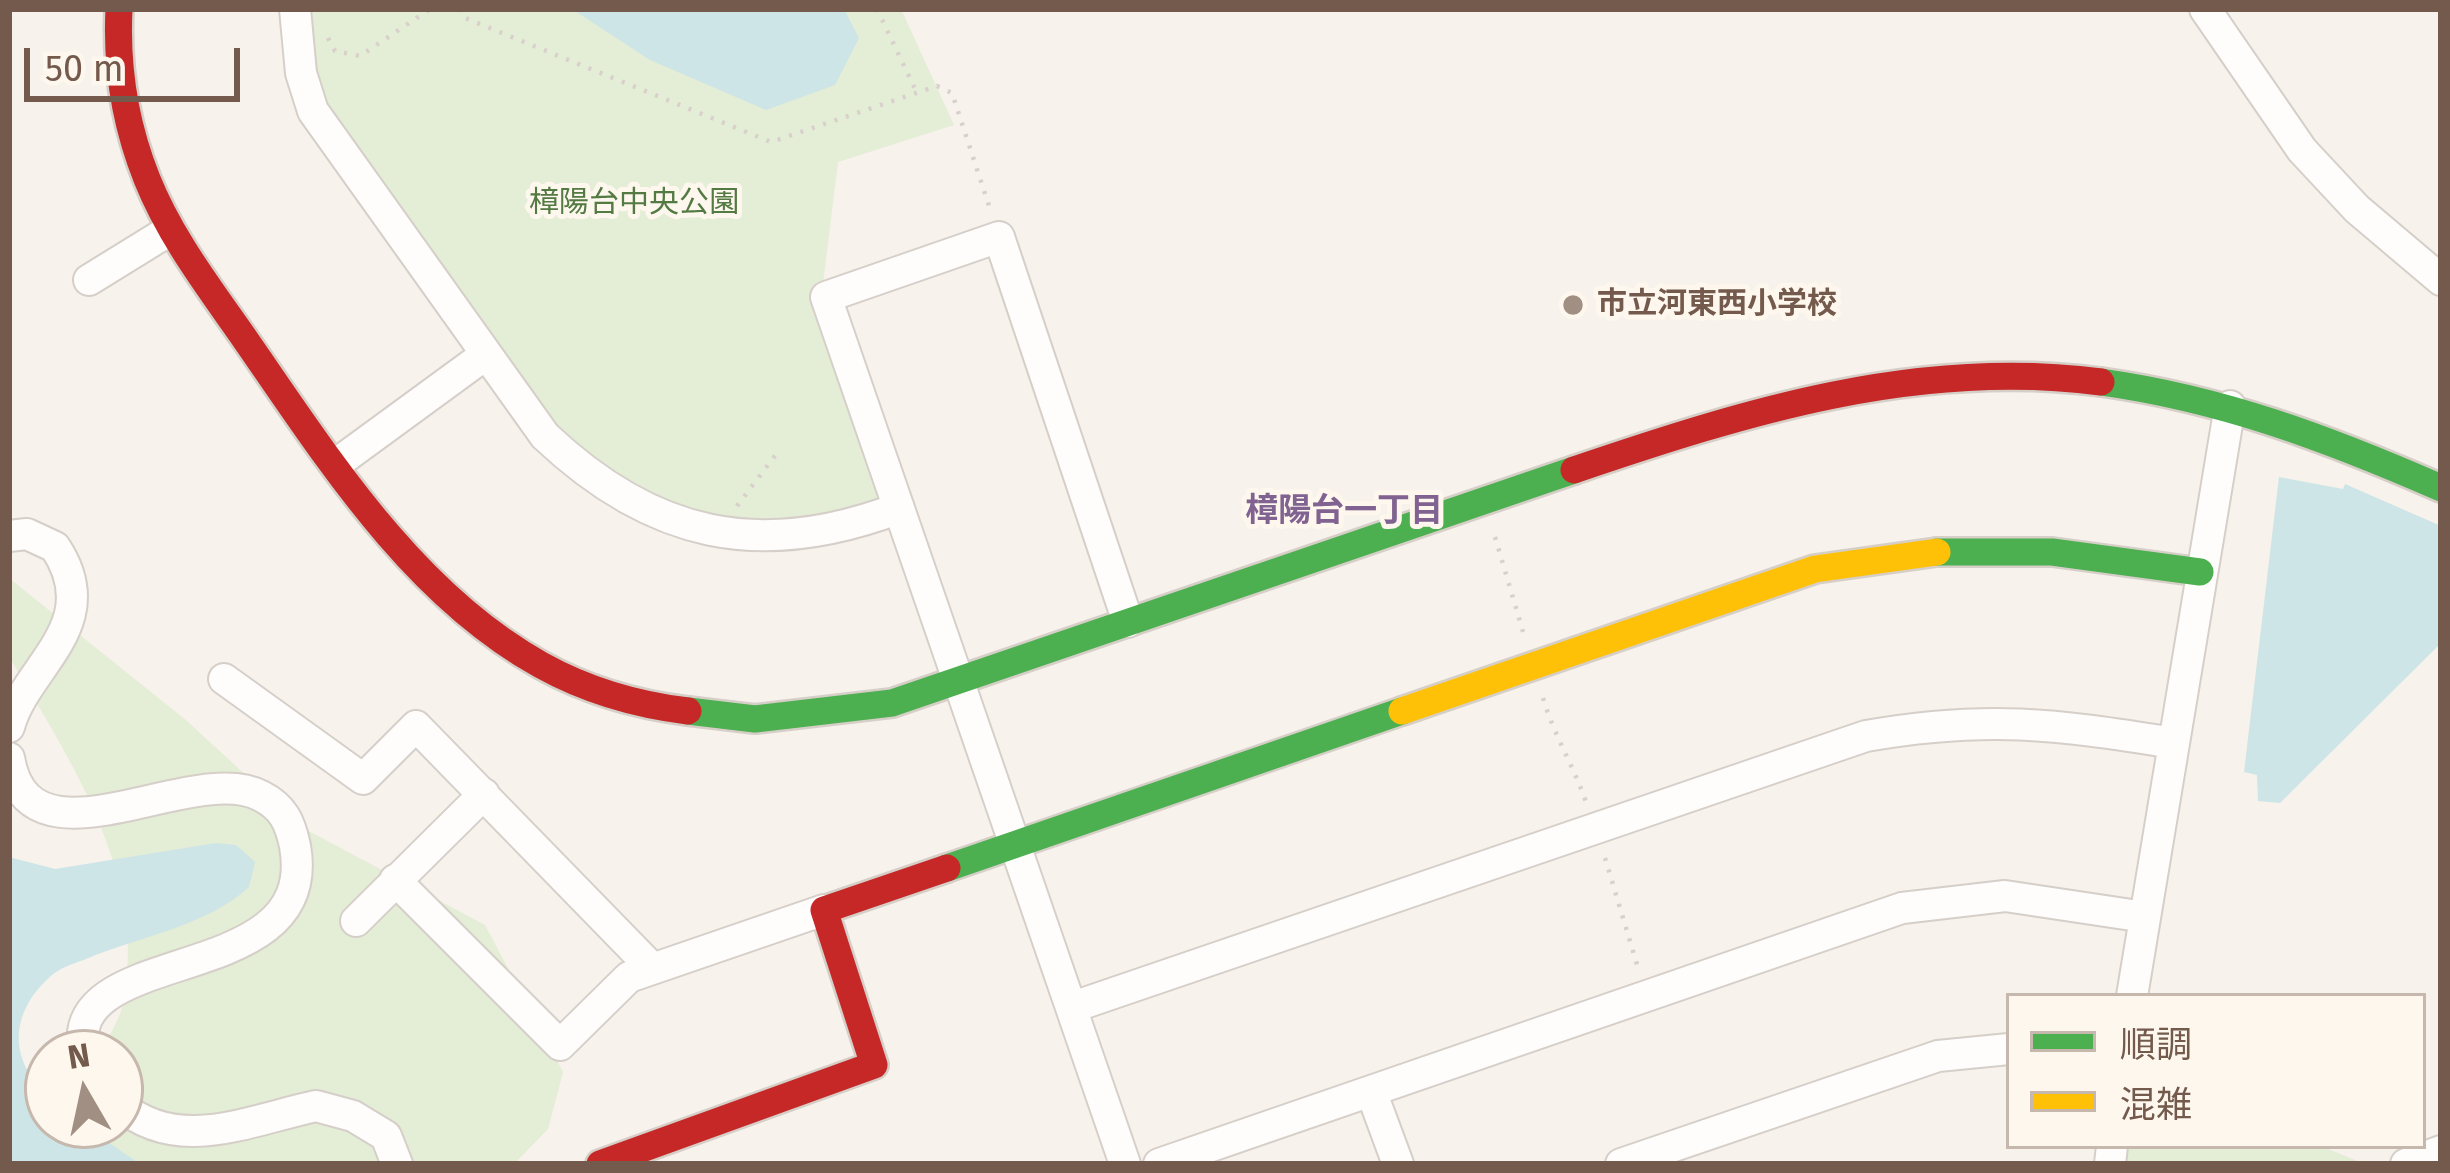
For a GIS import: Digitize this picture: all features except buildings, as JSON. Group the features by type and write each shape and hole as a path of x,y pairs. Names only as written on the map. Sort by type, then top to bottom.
{"street":[{"path":"119,9 121,87 130,136 170,230 407,560 459,611 577,685 650,707 771,722 835,716 960,681 1721,420 1850,386 1948,375 2054,375 2140,384 2302,428 2441,488"},
{"path":"295,9 301,73 314,110 485,356 545,436 585,474 642,510 707,532 782,537 840,531 898,508"},
{"path":"2204,9 2302,150 2357,209 2441,280"},
{"path":"89,280 170,230"},
{"path":"1125,1164 826,297 999,237 1128,622"},
{"path":"336,464 485,356"},
{"path":"2132,993 2230,406"},
{"path":"9,536 27,534 55,548 69,580 70,608 52,659 9,727"},
{"path":"395,880 560,1045 629,977 652,968 1815,569 1906,551 1999,545 2080,551 2200,572"},
{"path":"224,680 363,779 416,726 652,968"},
{"path":"1072,1007 1866,736 1931,724 2038,722 2174,743"},
{"path":"9,758 17,785 31,802 50,811 75,815 210,790 254,791 286,815 292,830 298,866 284,910 262,932 230,949 118,988 91,1012 83,1029"},
{"path":"356,921 484,794"},
{"path":"1159,1164 1902,908 1956,898 2005,896 2145,917"},
{"path":"600,1164 874,1065 824,910"},
{"path":"1622,1164 1938,1056 1984,1047 2006,1049"},
{"path":"1371,1091 1398,1164"},
{"path":"144,1121 192,1133 316,1106 333,1108 386,1136 397,1164"},
{"path":"2406,1164 2441,1151"}],"path":[{"path":"324,30 335,51 360,56 430,9"},
{"path":"459,9 465,18 771,142 937,86 952,93 999,237"},
{"path":"877,9 917,93"},
{"path":"735,509 781,449"},
{"path":"1484,500 1554,736 1567,748 1596,828 1647,996"}],"green space":[{"name":"樟陽台中央公園","path":"307,9 901,9 954,125 838,162 819,316 880,493 873,504 786,524 686,513 618,483 549,423 327,109 313,71"},
{"path":"9,578 187,721 303,828 485,925 563,1072 548,1129 514,1164 9,1164 9,1157 24,1145 24,1149 144,1149 144,1029 113,1029 121,1009 128,957 125,911 115,867 80,780 11,660 6,632"},
{"path":"2124,1149 2328,1149 2365,1164 2121,1164"}],"water":[{"path":"572,9 844,9 859,38 835,85 766,110 650,60"},
{"path":"2279,477 2343,489 2345,484 2441,526 2441,643 2280,803 2258,801 2257,775 2244,772"},
{"path":"216,843 236,845 255,862 249,887 232,901 192,921 60,970 38,989 21,1019 24,1149 118,1149 140,1164 9,1164 9,857 55,869"}],"traffic: fast":[{"path":"2101,382 2190,399 2275,423 2441,488"},
{"path":"688,711 755,719 892,703 1574,470"},
{"path":"1937,552 2052,552 2200,572"},
{"path":"947,868 1402,711"}],"traffic: slow":[{"path":"1402,711 1815,569 1937,552"}],"traffic: jam":[{"path":"119,9 119,53 128,117 157,201 206,283 376,521 452,601 541,665 613,695 688,711"},
{"path":"1574,470 1767,410 1898,384 1965,377 2101,382"},
{"path":"600,1164 874,1065 824,910 947,868"}],"place":[{"name":"市立河東西小学校","path":"1573,305"}],"district":[{"name":"樟陽台一丁目","path":"1344,512"}]}
